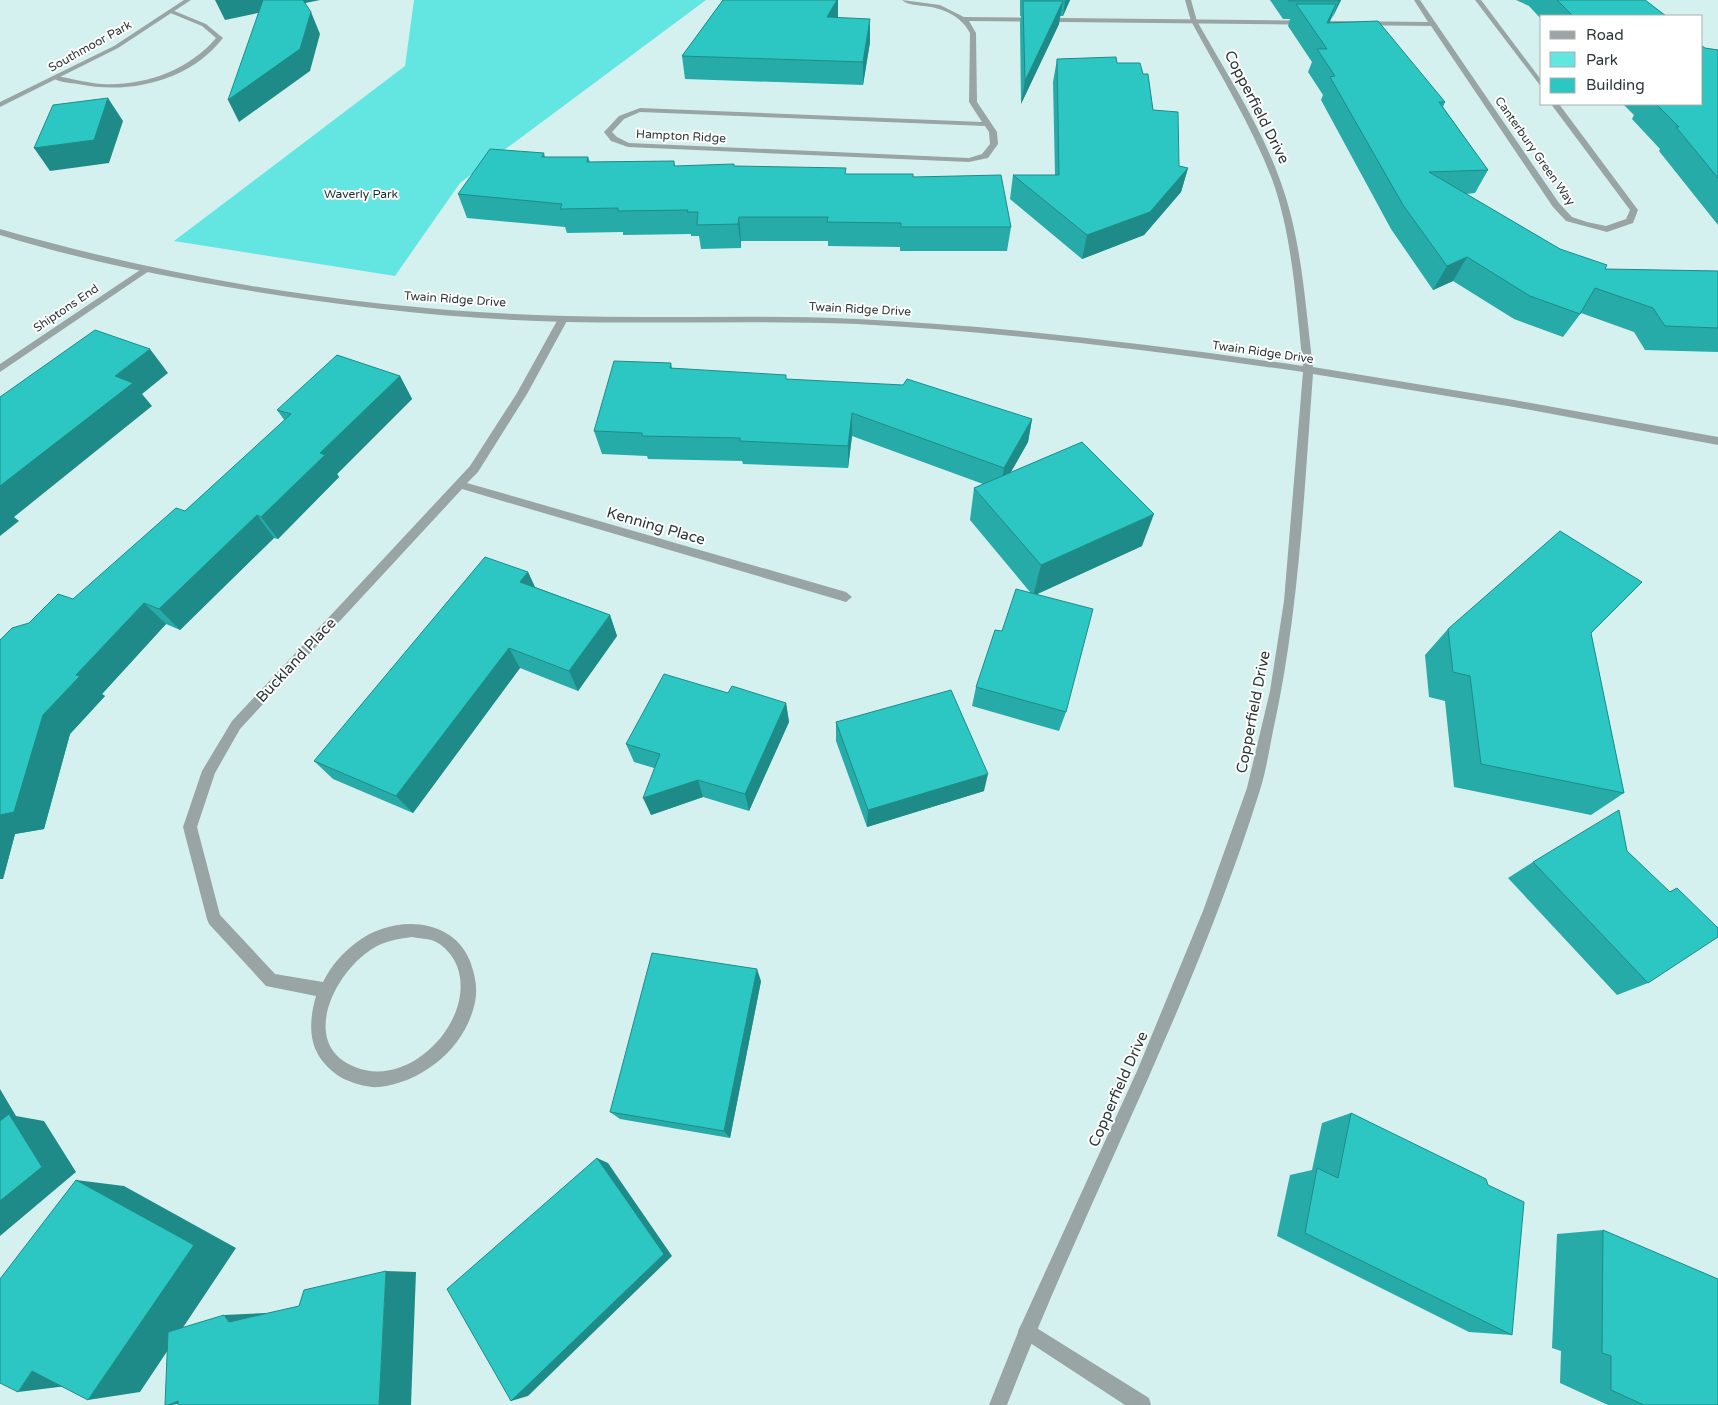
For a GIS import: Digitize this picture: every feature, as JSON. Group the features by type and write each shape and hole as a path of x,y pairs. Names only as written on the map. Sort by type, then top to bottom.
{"street":[{"name":"Southmoor Park","path":"0,105 116,47 188,0"},
{"path":"905,0 937,3 964,19 1433,24"},
{"name":"Copperfield Drive","path":"998,1405 1027,1331 1143,1076 1210,912 1254,788 1276,691 1290,601 1308,370 1295,260 1288,221 1276,180 1258,138 1194,21 1188,0"},
{"name":"Canterbury Green Way","path":"1417,0 1556,205 1569,219 1608,229 1630,222 1634,210 1556,105"},
{"path":"1478,0 1540,83"},
{"path":"56,78 102,86 140,83 184,70 211,52 220,38 204,25 170,11"},
{"name":"Hampton Ridge","path":"964,19 973,33 973,102 985,124 993,132 994,144 985,156 969,160 628,145 614,139 608,132 614,122 640,110 985,124"},
{"name":"Twain Ridge Drive","path":"0,232 34,243 146,269 330,302 563,319 789,318 904,324 1090,341 1308,370 1718,441"},
{"name":"Shiptons End","path":"0,368 146,269"},
{"name":"Buckland Place","path":"325,990 272,981 214,919 190,827 209,771 236,725 429,518 458,484 474,469 522,394 563,319"},
{"name":"Kenning Place","path":"458,484 846,596"},
{"path":"412,930 435,934 454,946 466,964 469,988 464,1015 452,1038 434,1057 411,1072 386,1079 362,1079 342,1071 326,1056 318,1036 318,1014 325,990 341,966 362,947 386,935 412,930"},
{"path":"1027,1331 1142,1405"}],"green space":[{"name":"Waverly Park","path":"414,0 706,0 460,183 395,276 174,241 405,66"}],"building":[{"path":"263,0 303,0 311,12 300,49 228,100"},
{"path":"723,0 837,0 827,17 870,19 863,62 682,56"},
{"path":"1288,0 1339,0 1289,1"},
{"path":"1557,0 1645,0 1665,15 1572,15"},
{"path":"1023,1 1063,1 1025,81"},
{"path":"1296,4 1336,4 1327,23 1378,21 1445,102 1439,102 1488,170 1429,172 1560,249 1607,265 1605,269 1718,271 1718,328 1665,326 1653,308 1595,288 1580,314 1530,296 1467,257 1447,266 1403,205 1330,77 1335,76 1317,49 1327,49"},
{"path":"1703,47 1718,50 1718,178 1676,127 1679,127 1657,105 1703,105"},
{"path":"1116,57 1117,63 1140,63 1143,74 1148,74 1153,110 1178,112 1179,166 1188,168 1150,212 1087,235 1013,175 1059,175 1057,59"},
{"path":"108,98 94,140 34,148 53,105"},
{"path":"490,149 544,153 542,157 588,157 587,162 674,161 674,166 734,164 734,166 846,168 845,174 913,174 913,177 1001,175 1011,227 901,227 901,223 827,222 828,217 739,217 738,224 697,225 698,212 687,212 688,210 618,211 618,208 560,209 562,204 458,194"},
{"path":"95,330 150,349 115,376 133,383 0,486 0,397"},
{"path":"337,355 400,376 320,453 325,455 261,517 257,515 159,609 144,603 76,675 80,676 43,715 14,812 0,815 0,640 12,628 29,623 58,594 73,599 176,508 185,511 291,414 277,410"},
{"path":"614,361 671,363 670,368 786,375 786,379 903,385 907,379 1032,419 1004,468 852,413 848,446 740,441 740,438 642,436 642,433 594,431"},
{"path":"1082,442 1154,514 1041,565 974,488"},
{"path":"1560,531 1642,582 1591,633 1624,793 1481,764 1470,676 1453,672 1448,629"},
{"path":"485,557 528,572 520,582 610,615 569,671 509,648 396,796 314,761"},
{"path":"1016,589 1093,609 1066,712 976,687 995,630 1002,631"},
{"path":"664,674 728,693 732,686 786,703 745,794 698,780 643,798 660,754 626,744"},
{"path":"951,690 988,774 868,810 836,722"},
{"path":"1619,810 1627,851 1670,892 1677,888 1718,928 1718,937 1648,983 1533,862"},
{"path":"652,953 757,969 724,1131 610,1112"},
{"path":"1351,1113 1486,1179 1488,1185 1524,1202 1512,1335 1305,1233 1317,1168 1338,1178"},
{"path":"9,1114 42,1167 0,1201 0,1121"},
{"path":"597,1158 664,1254 511,1401 447,1289"},
{"path":"76,1180 194,1245 88,1400 32,1371 18,1392 0,1383 0,1279"},
{"path":"1603,1230 1718,1279 1718,1405 1644,1405 1611,1390 1611,1356 1602,1353"},
{"path":"386,1271 379,1405 178,1405 178,1401 165,1405 168,1332 224,1315 229,1322 299,1306 304,1290"}]}
